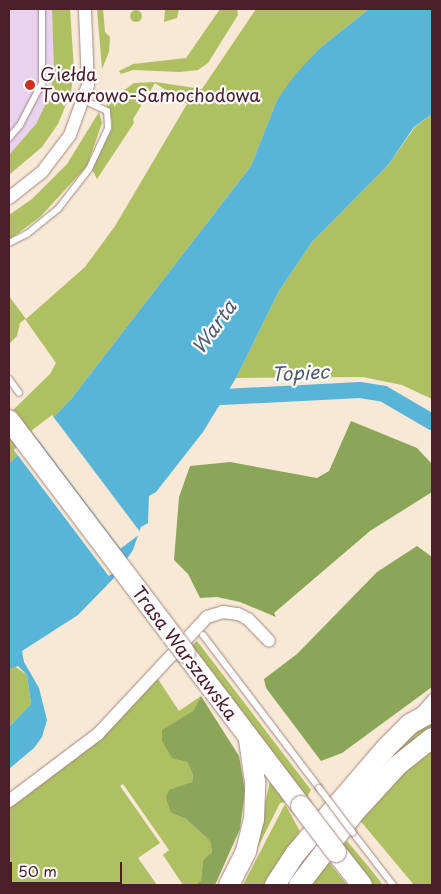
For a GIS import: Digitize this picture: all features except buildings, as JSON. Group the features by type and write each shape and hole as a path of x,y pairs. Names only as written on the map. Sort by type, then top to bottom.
{"main road":[{"name":"Trasa Warszawska","path":"9,420 362,885"},
{"path":"275,885 296,853 387,747 424,716"},
{"path":"229,885 246,851 254,820 255,773 246,734"},
{"path":"299,885 354,813 398,765 432,738"}],"street":[{"path":"9,198 42,172 70,134 88,85 85,9"},
{"path":"9,801 98,734 207,617 223,612 238,614 248,619 269,642"}],"lane":[{"path":"9,138 20,126 42,83 42,9"},
{"path":"9,243 27,234 58,209 89,169 108,128 107,111 83,100"},
{"path":"9,379 19,393"},
{"name":"Trasa Warszawska","path":"203,635 393,885"},
{"path":"424,716 419,708 432,697"}],"shaded area":[{"name":"Giełda Towarowo-Samochodowa","path":"9,9 52,9 54,72 49,97 36,124 9,155"}],"green space":[{"path":"52,9 70,9 74,70 71,92 58,124 42,147 9,175 9,155 36,124 49,97 54,72"},
{"path":"97,9 103,9 105,32 110,37 109,52 102,69"},
{"path":"165,9 179,9 177,18 164,22"},
{"path":"220,9 237,9 238,15 208,63 198,70 180,72 133,70 121,74 119,71 133,64 186,58"},
{"path":"256,9 369,9 320,48 277,100 251,166 71,399 9,464 9,414 50,374 56,363 25,319 20,323 17,336 9,344 9,296 26,319 85,267 115,226 187,104 155,83 133,119 134,123 97,179 92,169 112,129 112,120 106,103 134,83 155,82 202,89"},
{"path":"134,10 138,10 142,16 138,22 134,22 130,18 130,14"},
{"path":"99,112 102,123 87,166 40,217 9,240 9,215 32,199 67,164"},
{"path":"432,114 432,399 402,385 363,377 236,378 279,291 312,242 388,165 415,127"},
{"path":"351,421 417,448 432,464 432,492 370,531 274,613 276,617 240,602 217,597 200,598 188,574 174,560 179,497 190,466 230,462 317,478 329,471"},
{"path":"417,546 432,557 432,687 342,753 321,761 266,688 264,679 297,654 377,572"},
{"path":"197,641 311,790 307,797 189,647"},
{"path":"13,665 27,675 31,704 9,727 9,670"},
{"path":"152,670 179,711 201,696 193,711 162,731 162,741 187,762 193,775 192,782 182,787 171,813 186,819 210,841 212,852 203,860 201,880 196,885 183,885 163,855 169,850 123,784 120,786 160,843 138,858 157,885 9,885 9,794 98,727"},
{"path":"201,696 239,756 245,790 240,829 215,885 196,885 201,880 203,860 212,852 210,841 186,819 171,813 166,798 169,790 192,782 193,775 187,762 172,758 162,741 162,730 193,711"},
{"path":"432,719 432,730 350,808 395,748"},
{"path":"432,750 432,885 414,885 358,818 398,776"},
{"path":"270,781 287,802 280,803 253,857"},
{"path":"285,804 300,831 264,885 243,885"},
{"path":"347,841 383,885 372,885 343,845"},
{"path":"324,856 347,885 303,885"}],"water":[{"name":"Warta","path":"369,9 432,9 432,114 414,127 388,165 312,242 279,291 236,378 203,432 156,492 149,496 148,523 141,527 133,550 113,579 78,615 22,651 24,662 39,688 47,720 42,737 34,748 9,769 9,727 31,704 27,675 18,666 9,669 9,464 71,399 251,166 277,100 295,75 320,48"}],"pier":[{"path":"52,415 141,533 120,549 31,431"},
{"path":"32,436 127,562 109,576 14,450"}],"waterway":[{"name":"Topiec","path":"203,398 360,390 384,394 432,422"}],"place":[{"name":"Giełda Towarowo-Samochodowa","path":"30,85"}]}
